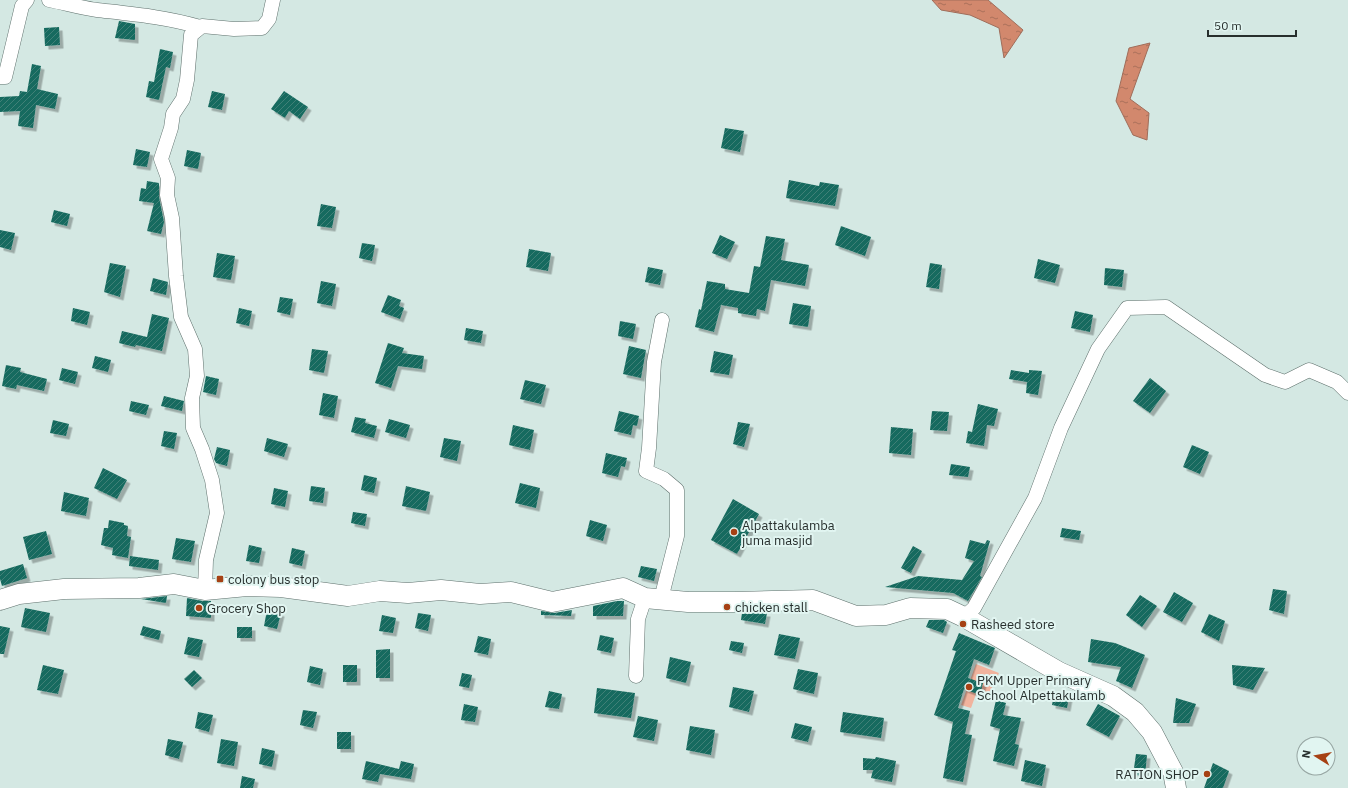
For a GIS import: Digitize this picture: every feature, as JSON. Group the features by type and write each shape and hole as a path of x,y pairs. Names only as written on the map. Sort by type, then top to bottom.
{"street":[{"path":"0,77 5,77 22,6 27,0"},
{"path":"49,0 96,9 183,22 200,27 234,29 262,28 269,19 273,0"},
{"path":"200,27 191,35 187,80 183,99 173,114 171,128 161,159 168,178 167,195 172,218 176,276 181,317 195,349 196,376 192,398 193,428 212,480 217,513 206,560 205,590"},
{"path":"964,617 974,608 1035,498 1061,428 1098,349 1127,308 1166,307 1213,341 1265,375 1285,382 1309,370 1337,382 1348,393"},
{"path":"636,676 638,619 653,598 677,536 677,490 664,479 646,471 649,448 654,362 662,320"},
{"path":"0,600 19,594 64,589 139,588 174,584 205,590 247,586 281,587 348,596 380,591 408,592 441,590 480,594 511,592 552,602 623,588 653,598 688,602 813,600 856,616 886,614 910,608 947,608 1059,672 1113,696 1135,712 1152,732 1173,772 1176,788"}],"shaded area":[{"path":"976,664 999,673 988,696 976,694 971,708 961,705"}],"water":[{"path":"932,0 988,0 1023,30 1004,58 999,28 970,15 941,10"},
{"path":"1150,43 1130,99 1149,113 1147,140 1133,135 1116,101 1129,48"}],"building":[{"path":"119,21 135,24 135,40 115,38"},
{"path":"59,27 60,45 45,46 44,28"},
{"path":"160,49 173,52 170,68 166,67 159,100 146,97 149,81 154,82"},
{"path":"32,64 41,66 37,89 58,94 55,109 36,105 33,128 18,126 20,111 0,112 0,97 19,96 20,91 27,92"},
{"path":"212,91 225,94 222,110 208,107"},
{"path":"284,91 308,107 300,119 289,111 285,118 271,109"},
{"path":"725,128 744,131 740,152 721,148"},
{"path":"136,149 150,152 147,167 133,165"},
{"path":"187,150 201,153 198,169 184,166"},
{"path":"789,180 819,186 820,182 839,185 835,206 786,198"},
{"path":"147,181 159,183 159,197 164,222 161,234 147,231 154,203 139,201 141,188 146,189"},
{"path":"321,204 336,207 332,228 317,226"},
{"path":"54,210 70,214 67,226 51,222"},
{"path":"841,226 871,237 865,256 835,245"},
{"path":"0,230 15,233 11,250 0,247"},
{"path":"720,235 735,242 727,259 712,253"},
{"path":"766,236 785,239 781,260 809,265 805,286 771,280 765,311 757,309 756,316 738,313 738,308 721,305 714,332 695,327 699,309 701,310 707,281 725,284 725,289 749,293 754,266 760,267"},
{"path":"362,243 375,245 372,261 359,258"},
{"path":"529,249 551,253 548,271 526,267"},
{"path":"217,253 235,256 231,280 213,277"},
{"path":"1038,259 1060,265 1055,283 1034,278"},
{"path":"110,263 126,266 120,297 104,292"},
{"path":"930,263 942,265 939,289 926,287"},
{"path":"648,267 663,270 660,285 645,282"},
{"path":"1105,268 1124,270 1122,287 1104,285"},
{"path":"153,278 168,282 166,295 150,291"},
{"path":"321,281 336,284 332,306 317,303"},
{"path":"388,295 401,300 399,306 404,308 400,319 381,312"},
{"path":"280,297 293,299 290,315 277,312"},
{"path":"793,303 811,306 808,327 789,324"},
{"path":"73,308 90,312 87,325 71,321"},
{"path":"239,308 252,311 249,326 236,323"},
{"path":"1075,311 1093,315 1090,332 1071,328"},
{"path":"152,314 169,318 162,351 119,343 122,331 147,337"},
{"path":"620,321 636,324 633,339 618,336"},
{"path":"466,328 483,331 481,343 464,340"},
{"path":"388,343 404,348 402,353 424,356 422,369 398,366 391,388 375,383"},
{"path":"629,346 646,350 641,378 623,374"},
{"path":"312,349 328,351 324,373 309,370"},
{"path":"714,351 733,355 729,375 710,372"},
{"path":"95,356 111,360 108,372 92,368"},
{"path":"6,365 21,368 20,372 47,379 44,391 17,385 16,389 2,386"},
{"path":"62,368 78,372 75,384 59,380"},
{"path":"1011,370 1029,373 1029,370 1042,371 1038,395 1026,393 1027,382 1009,379"},
{"path":"206,376 219,379 216,395 203,392"},
{"path":"1150,378 1166,391 1150,413 1133,401"},
{"path":"525,380 546,385 541,404 520,399"},
{"path":"323,393 338,396 334,418 319,415"},
{"path":"164,396 184,401 182,411 161,406"},
{"path":"131,401 149,405 146,415 129,411"},
{"path":"978,404 998,409 994,426 987,425 984,446 966,443 968,431 972,432"},
{"path":"619,411 639,416 637,426 633,425 631,435 614,431"},
{"path":"932,411 949,412 947,431 930,430"},
{"path":"355,417 366,419 365,423 377,426 374,438 351,432"},
{"path":"389,419 410,425 406,438 385,432"},
{"path":"53,420 69,424 66,436 50,433"},
{"path":"738,422 750,424 744,447 733,444"},
{"path":"513,425 534,430 530,450 509,445"},
{"path":"891,427 913,429 911,455 889,453"},
{"path":"164,431 177,433 174,449 161,446"},
{"path":"267,438 288,444 284,457 264,451"},
{"path":"444,438 461,441 457,461 440,457"},
{"path":"1192,445 1209,452 1200,474 1183,467"},
{"path":"217,447 230,450 227,466 216,463 214,459"},
{"path":"606,453 627,458 625,467 621,466 618,477 602,473"},
{"path":"951,464 970,467 968,477 949,475"},
{"path":"103,468 127,480 117,499 94,488"},
{"path":"364,475 377,478 374,493 361,490"},
{"path":"520,483 540,488 536,508 515,503"},
{"path":"311,486 325,488 323,503 309,501"},
{"path":"406,486 430,492 426,511 402,506"},
{"path":"274,488 288,491 285,507 271,504"},
{"path":"64,492 89,498 86,516 61,511"},
{"path":"733,499 759,514 737,554 711,540"},
{"path":"353,512 367,514 365,526 351,523"},
{"path":"109,520 124,523 124,525 128,526 127,536 131,537 128,558 112,555 113,548 101,545 104,528 108,528"},
{"path":"590,520 607,525 603,541 586,536"},
{"path":"1062,528 1081,531 1079,540 1060,537"},
{"path":"46,531 52,554 29,560 23,537"},
{"path":"176,538 195,541 191,562 172,559"},
{"path":"970,540 985,544 987,540 990,541 980,576 982,577 968,601 953,593 885,587 918,576 962,580 974,561 965,558"},
{"path":"249,545 262,548 259,563 246,561"},
{"path":"913,546 922,551 911,573 901,568"},
{"path":"292,548 305,551 302,566 289,563"},
{"path":"130,556 159,560 158,570 129,566"},
{"path":"23,564 27,578 2,586 0,571"},
{"path":"641,566 657,569 654,581 638,577"},
{"path":"1273,589 1287,591 1284,614 1269,610"},
{"path":"1174,592 1193,603 1182,622 1163,612"},
{"path":"1140,595 1157,606 1142,627 1126,615"},
{"path":"167,596 166,603 141,599"},
{"name":"Grocery Shop","path":"187,598 211,601 211,618 186,616"},
{"path":"624,601 623,616 593,616 593,606"},
{"path":"25,608 50,613 46,632 21,627"},
{"path":"267,610 281,613 277,629 264,626"},
{"path":"572,610 571,616 541,615 541,611 554,613"},
{"path":"418,613 431,615 428,631 415,628"},
{"path":"742,613 767,613 765,624 741,620"},
{"path":"1209,614 1225,621 1219,641 1201,632"},
{"path":"382,615 396,618 393,633 379,631"},
{"path":"929,620 944,620 947,622 943,633 926,627"},
{"path":"0,626 10,628 4,654 0,654"},
{"path":"143,626 161,631 159,640 140,635"},
{"path":"237,627 252,627 252,638 237,638"},
{"path":"959,633 995,648 989,665 974,659 968,678 983,683 980,695 964,689 958,708 970,711 965,734 972,735 963,782 943,778 953,722 934,715 956,651 952,650"},
{"path":"779,634 800,638 795,659 774,655"},
{"path":"600,635 614,638 611,653 597,650"},
{"path":"478,636 491,639 488,655 474,652"},
{"path":"188,637 203,640 199,657 184,654"},
{"path":"1091,639 1115,643 1145,655 1132,688 1116,681 1121,667 1088,662"},
{"path":"731,641 744,643 742,653 729,650"},
{"path":"390,649 390,678 376,678 376,650"},
{"path":"670,657 691,662 686,683 666,678"},
{"path":"43,665 64,670 58,694 37,690"},
{"path":"343,665 357,665 357,682 343,682"},
{"path":"1232,665 1265,668 1253,690 1233,685"},
{"path":"310,666 323,669 320,685 307,682"},
{"path":"798,669 818,673 814,694 793,689"},
{"path":"194,670 202,678 192,687 184,679"},
{"path":"462,673 472,675 469,688 459,686"},
{"path":"733,687 754,691 749,712 729,707"},
{"path":"597,688 635,693 631,718 594,713"},
{"path":"549,691 562,694 559,709 545,707"},
{"path":"1054,694 1069,697 1067,708 1052,705"},
{"path":"1176,698 1196,704 1189,723 1173,723"},
{"path":"996,700 1006,703 1003,715 1021,718 1015,744 1019,745 1014,766 993,761 1000,729 990,726"},
{"path":"464,704 478,707 475,722 461,720"},
{"path":"1098,704 1120,716 1109,737 1086,725"},
{"path":"303,710 317,712 313,728 300,725"},
{"path":"198,712 213,715 209,732 195,728"},
{"path":"843,712 884,718 881,738 840,732"},
{"path":"638,716 658,720 654,741 633,737"},
{"path":"795,723 812,727 808,742 791,738"},
{"path":"690,726 715,730 711,755 686,750"},
{"path":"337,732 351,732 351,749 337,749"},
{"path":"168,739 183,742 179,759 165,755"},
{"path":"221,739 238,742 234,766 217,763"},
{"path":"262,748 275,751 272,767 259,764"},
{"path":"1136,754 1147,755 1145,776 1133,775"},
{"path":"876,757 896,761 892,782 871,778 873,770 863,770 863,758 875,759"},
{"path":"1025,760 1046,765 1042,786 1021,781"},
{"path":"366,761 399,769 401,761 414,764 411,779 380,774 378,782 362,779"},
{"path":"1213,763 1229,771 1223,788 1204,788"},
{"path":"242,776 255,779 253,788 240,788"}],"place":[{"name":"Alpattakulamba juma masjid","path":"734,532"},
{"name":"colony bus stop","path":"220,579"},
{"name":"chicken stall","path":"727,607"},
{"name":"Grocery Shop","path":"199,608"},
{"name":"Rasheed store","path":"963,624"},
{"name":"PKM Upper Primary School Alpettakulamb","path":"969,687"},
{"name":"RATION SHOP","path":"1207,774"}]}
